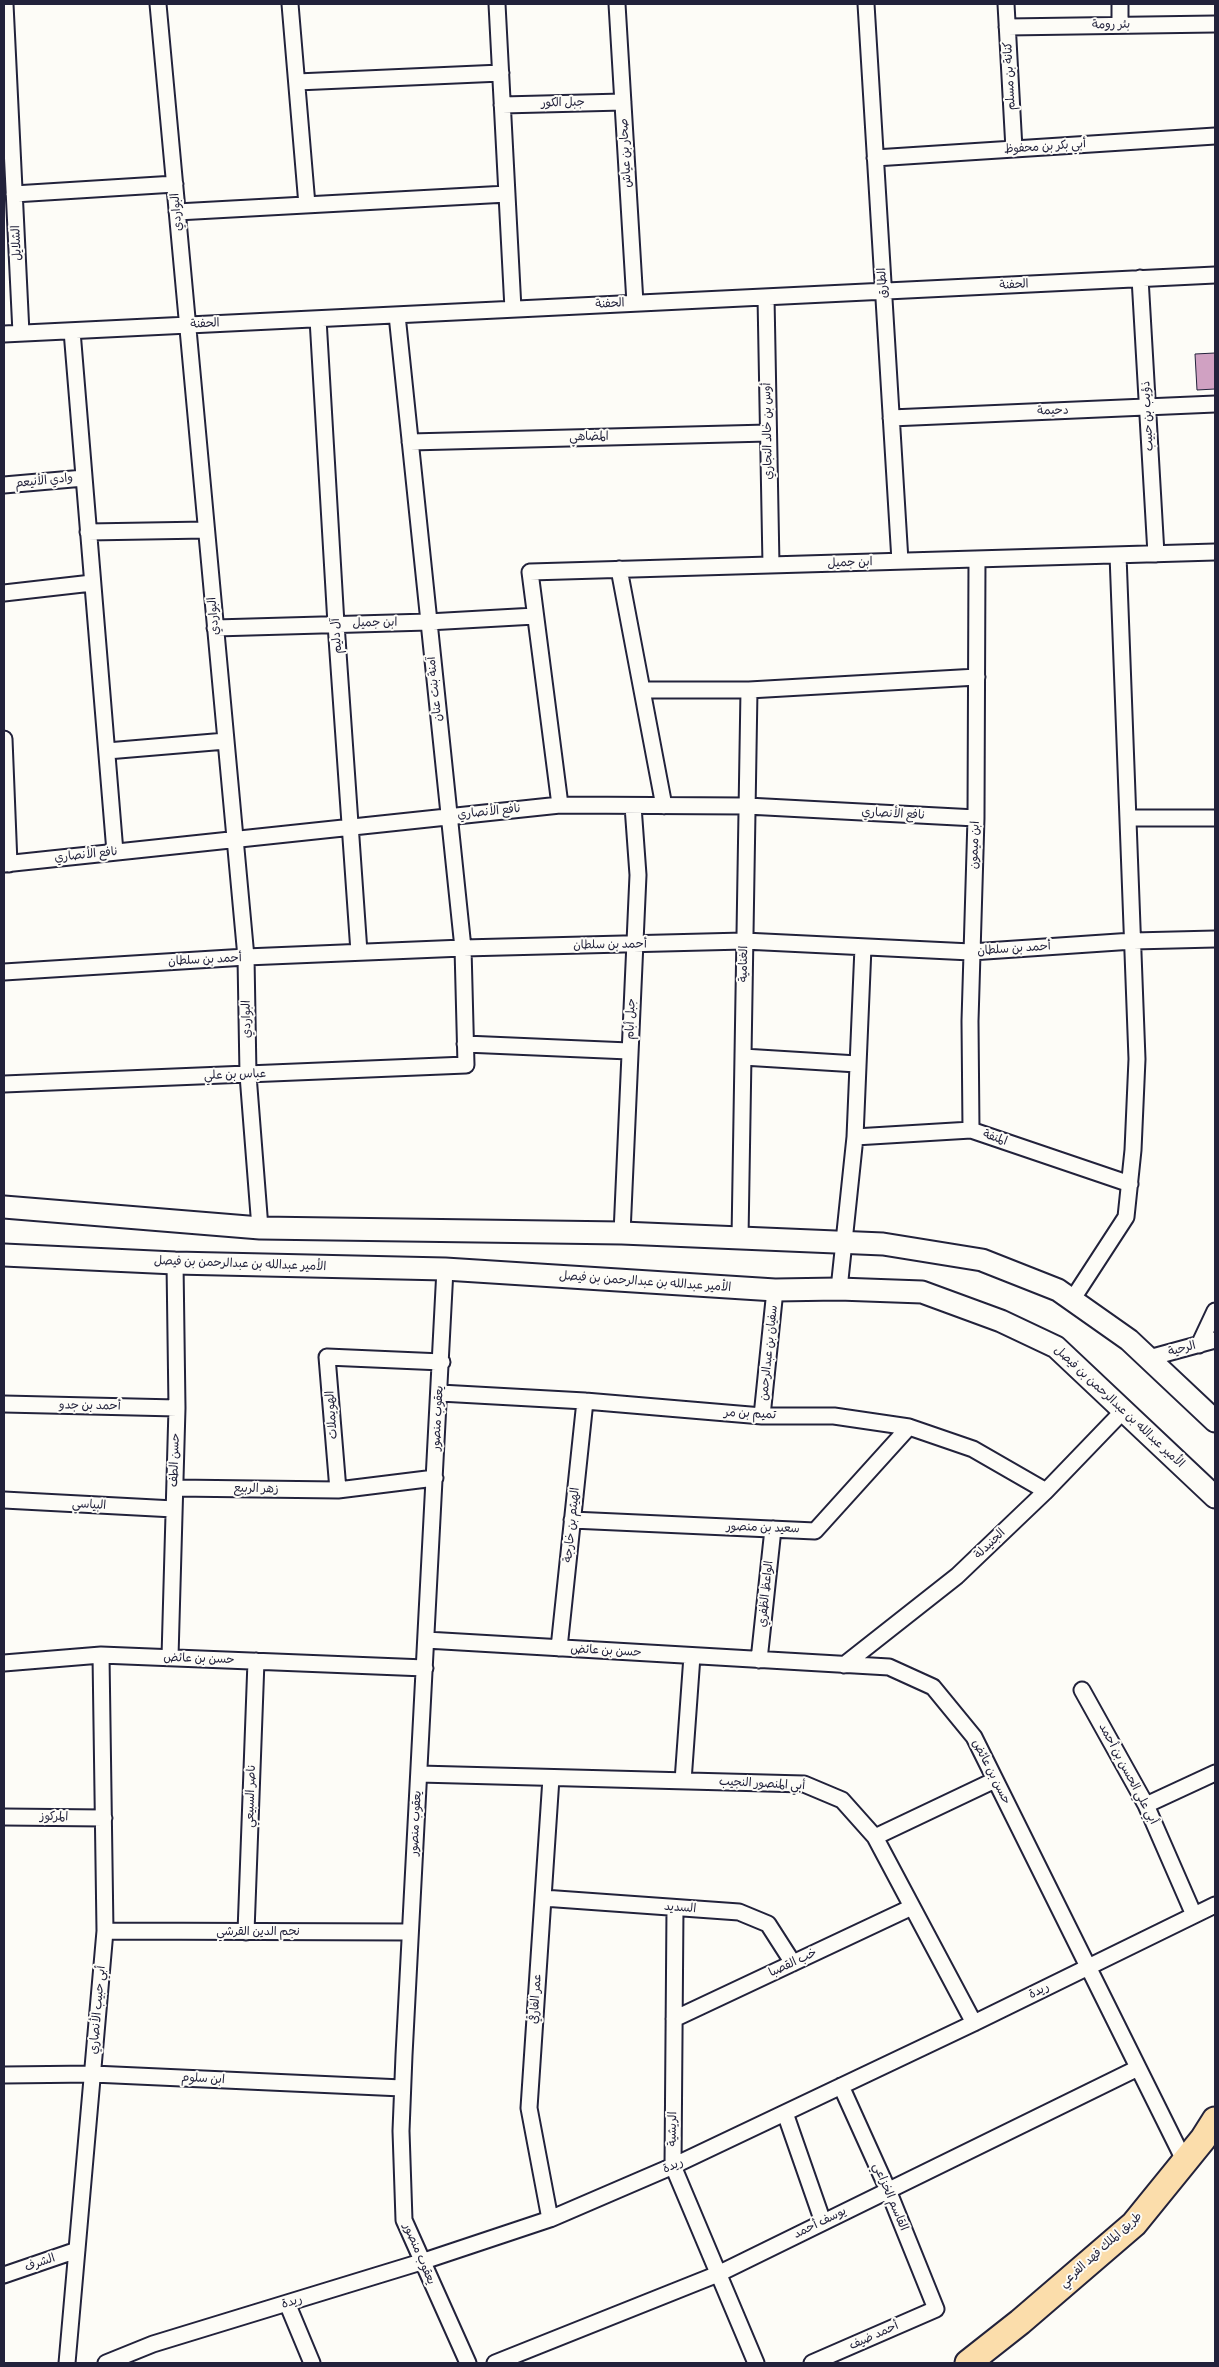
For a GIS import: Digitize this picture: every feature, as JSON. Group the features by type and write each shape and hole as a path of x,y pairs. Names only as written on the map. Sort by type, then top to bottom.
{"main road":[{"path":"4,1207 260,1228 622,1233 883,1244 982,1260 1058,1290 1129,1340 1215,1421"},
{"name":"الأمير عبدالله بن عبدالرحمن بن فيصل","path":"4,1255 175,1263 445,1269 775,1290 839,1289 922,1292 1000,1320 1056,1347 1215,1497"},
{"name":"طريق الملك فهد الفرعي","path":"968,2363 1020,2322 1134,2224 1185,2162 1215,2120"}],"street":[{"name":"الشلايل","path":"5,4 21,333"},
{"name":"البواردي","path":"158,4 246,957 248,1074 260,1228"},
{"path":"290,4 307,205"},
{"path":"497,4 513,309"},
{"name":"صحار بن عياش","path":"617,4 635,303"},
{"name":"الطارق","path":"866,4 900,561"},
{"name":"كنانة بن مسلم","path":"1006,4 1014,149"},
{"path":"1120,4 1120,25"},
{"name":"بئر رومة","path":"1007,27 1215,24"},
{"path":"297,82 500,73"},
{"name":"جبل الكور","path":"502,105 623,102"},
{"name":"أبي بكر بن محفوظ","path":"876,158 1215,136"},
{"path":"14,194 175,184"},
{"path":"177,212 507,194"},
{"name":"الحفنة","path":"4,334 1215,275"},
{"name":"ذؤيب بن حبيب","path":"1140,278 1156,554"},
{"name":"أوس بن خالد النجاري","path":"766,296 771,565"},
{"name":"آمنة بنت عنان","path":"397,315 463,948 466,1065"},
{"name":"آل دليم","path":"318,319 336,624 359,952"},
{"path":"72,330 115,852"},
{"name":"دحيمة","path":"891,418 1215,404"},
{"name":"المضاهي","path":"410,442 768,433"},
{"name":"وادي الأنيعم","path":"4,485 84,478"},
{"path":"88,532 206,530"},
{"name":"ابن جميل","path":"560,805 530,572 1215,552"},
{"path":"1072,1300 1126,1217 1130,1184 1137,1059 1118,555"},
{"name":"ابن ميمون","path":"971,1130 971,952 976,818 977,559"},
{"path":"619,569 664,806"},
{"path":"4,593 92,582"},
{"name":"ابن جميل","path":"215,628 428,622 535,616"},
{"path":"642,690 749,690 977,677"},
{"name":"الغنامية","path":"740,1238 749,690"},
{"path":"4,739 6,864"},
{"path":"107,751 226,741"},
{"name":"نافع الأنصاري","path":"6,864 560,805 747,806 976,818"},
{"name":"جبل أبام","path":"622,1233 638,874 633,806"},
{"path":"1128,818 1215,818"},
{"name":"أحمد بن سلطان","path":"4,972 246,957 463,948 744,941 971,952 1133,941 1215,939"},
{"path":"839,1289 854,1136 863,947"},
{"path":"465,1044 629,1051"},
{"path":"742,1057 858,1064"},
{"name":"عباس بن علي","path":"4,1084 466,1065"},
{"name":"المنفة","path":"854,1136 971,1130 1130,1184"},
{"name":"حسن الطف","path":"170,1658 177,1408 175,1263"},
{"name":"يعقوب منصور","path":"445,1269 442,1362 410,1932 401,2131 404,2220 421,2262 468,2363"},
{"name":"سفيان بن عبدالرحمن","path":"762,1416 775,1290"},
{"path":"1199,1345 1215,1311"},
{"name":"الرحية","path":"1148,1358 1215,1340"},
{"name":"الهويملات","path":"338,1490 328,1357 442,1362"},
{"name":"تميم بن مر","path":"440,1393 585,1401 762,1416 834,1416 909,1427 973,1449 1046,1490"},
{"name":"الهيثم بن خارجة","path":"559,1648 585,1401"},
{"name":"أحمد بن جدو","path":"4,1404 177,1408"},
{"name":"الجنيدلة","path":"844,1664 957,1576 1046,1490 1124,1410"},
{"name":"سعيد بن منصور","path":"572,1520 815,1531 909,1427"},
{"path":"338,1490 435,1478"},
{"name":"زهر الربيع","path":"174,1488 338,1490"},
{"name":"البياسي","path":"4,1500 174,1509"},
{"name":"الواعظ الظفري","path":"759,1660 773,1529"},
{"name":"حسن بن عائض","path":"426,1640 889,1667 933,1687 974,1737 1185,2162"},
{"name":"حسن بن عائض","path":"4,1663 101,1655 425,1668"},
{"name":"أبي حبيب الأنصاري","path":"67,2363 106,1931 101,1655"},
{"path":"683,1781 692,1656"},
{"name":"ناصر السبيعي","path":"246,1932 256,1661"},
{"name":"أبي علي الحسن بن أحمد","path":"1082,1690 1146,1805 1194,1915"},
{"path":"1146,1805 1215,1773"},
{"name":"أبي المنصور النجيب","path":"419,1774 804,1784 842,1800 875,1837 974,2023"},
{"name":"عمر الفارقي","path":"550,2219 529,2108 551,1778"},
{"path":"875,1837 995,1780"},
{"name":"المركوز","path":"4,1817 104,1818"},
{"name":"السديد","path":"543,1898 739,1912 768,1924 793,1963"},
{"name":"ريدة","path":"106,2363 153,2344 421,2262 550,2219 672,2166 785,2113 1215,1905"},
{"name":"خب القصبا","path":"674,2019 912,1907"},
{"name":"الريشية","path":"675,1908 672,2166 756,2363"},
{"name":"نجم الدين القرشي","path":"106,1931 410,1932"},
{"name":"يوسف أحمد","path":"495,2363 718,2274 1138,2068"},
{"name":"ابن سلوم","path":"4,2075 93,2074 402,2088"},
{"name":"القاسم الخزاعي","path":"841,2086 888,2190 936,2309"},
{"path":"785,2113 823,2222"},
{"name":"الشرف","path":"4,2275 77,2250"},
{"path":"287,2303 312,2363"},
{"name":"أحمد ضيف","path":"812,2363 936,2309"}],"building":[{"path":"1215,353 1215,389 1197,390 1195,354"}]}
